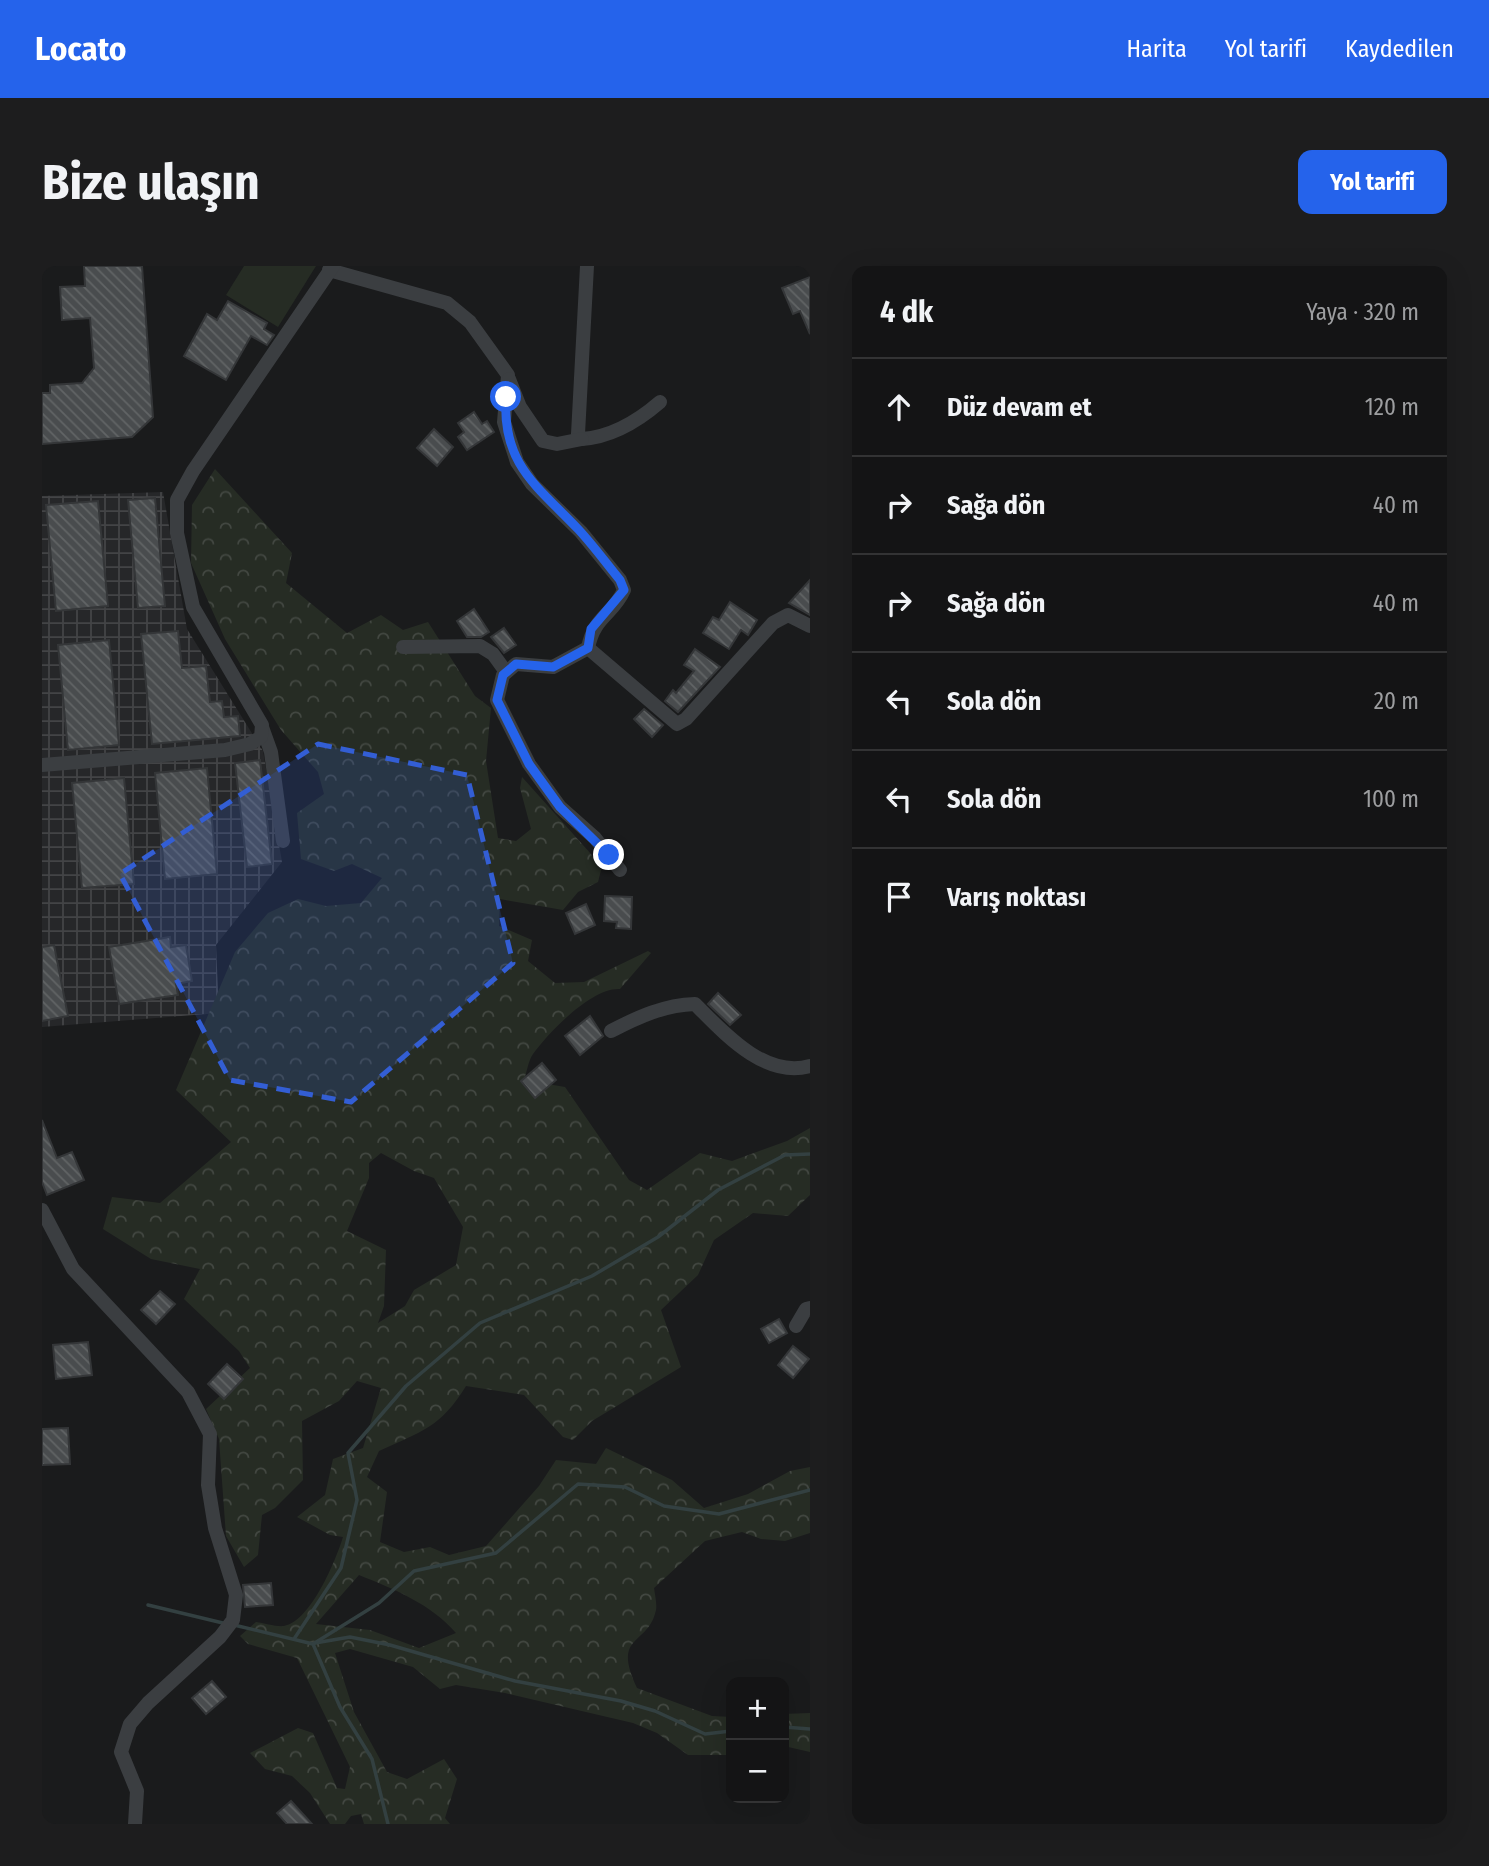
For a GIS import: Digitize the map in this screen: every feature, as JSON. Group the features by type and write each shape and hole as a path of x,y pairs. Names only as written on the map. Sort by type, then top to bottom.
{"street":[{"path":"582,439 579,434 587,266"},
{"path":"283,841 271,751 262,726 193,607 177,533 177,500 192,471 331,268 447,303 470,322 508,374 520,407 543,441 557,444 582,439 638,421 660,402"},
{"path":"508,374 504,422 517,462 532,484 581,532 620,580 624,590 591,629 588,648"},
{"path":"588,648 677,724 687,719 773,623 788,615 810,626"},
{"path":"403,647 480,646 493,654 506,672"},
{"path":"588,648 553,667 516,664 498,684 497,700 529,764 560,807 595,838 620,870"},
{"path":"42,765 225,750 250,744 261,737 262,726"},
{"path":"611,1031 639,1016 676,1005 695,1004 736,1045 763,1060 795,1070 810,1066"},
{"path":"42,1210 73,1269 188,1392 205,1424 210,1434 208,1485 215,1528 236,1595 233,1620 220,1637 148,1703 130,1724 121,1752 137,1791 135,1824"},
{"path":"796,1326 806,1309 810,1308"}],"highlighted area":[{"path":"318,744 467,775 513,963 351,1102 230,1080 120,874"}],"shaded area":[{"path":"163,492 187,629 263,751 282,862 216,945 219,1013 42,1027 42,496"}],"green space":[{"path":"244,266 316,266 278,327 226,295"},
{"path":"215,469 292,553 286,583 347,633 381,615 403,630 428,622 475,696 491,708 486,761 498,838 516,841 531,829 520,788 522,777 591,854 601,870 598,882 578,892 563,910 500,899 499,926 532,940 528,961 555,983 584,982 648,951 651,953 620,989 609,990 584,1003 549,1034 533,1054 524,1080 565,1087 629,1180 647,1190 700,1153 732,1161 787,1141 810,1128 810,1195 788,1216 753,1213 714,1240 698,1275 661,1310 681,1367 592,1421 573,1440 563,1437 524,1395 466,1386 457,1400 429,1427 379,1451 367,1477 387,1492 380,1542 404,1552 430,1547 449,1555 486,1546 539,1486 556,1460 596,1464 606,1448 672,1480 704,1508 748,1494 790,1471 810,1467 810,1533 785,1541 761,1539 742,1532 705,1541 654,1588 656,1608 652,1622 629,1649 630,1670 637,1688 712,1716 726,1717 726,1755 688,1755 657,1733 633,1723 505,1693 456,1685 440,1689 413,1667 350,1649 335,1653 354,1712 387,1772 407,1779 444,1759 457,1779 445,1818 450,1824 364,1824 361,1814 351,1816 345,1824 330,1824 310,1793 292,1776 265,1769 250,1753 298,1728 313,1733 337,1788 345,1789 350,1767 297,1658 248,1644 240,1636 256,1622 284,1626 294,1622 313,1602 321,1588 343,1537 330,1535 297,1517 325,1495 333,1459 363,1448 381,1388 357,1381 339,1401 302,1421 303,1480 275,1508 262,1515 258,1555 244,1567 226,1536 219,1439 206,1409 250,1368 239,1351 184,1299 200,1269 151,1259 103,1229 112,1197 160,1203 231,1142 176,1090 235,952 268,913 298,899 326,906 361,903 382,878 352,864 334,871 301,859 297,813 324,794 318,772 281,730 225,639 191,563 192,505","holes":["381,1153 414,1171 434,1178 463,1227 456,1265 414,1290 405,1306 378,1323 384,1306 386,1250 347,1231 369,1178 369,1163","359,1575 424,1606 456,1633 419,1648 370,1630 316,1624"]},
{"path":"810,1713 810,1752 789,1747 789,1714"}],"building":[{"path":"84,266 142,266 153,417 132,437 42,444 42,393 50,393 50,385 82,383 94,368 90,318 62,320 60,287 85,286"},
{"path":"810,277 810,334 800,311 793,314 782,288"},
{"path":"228,301 267,323 264,329 274,335 267,345 251,336 226,380 184,356 207,314 217,320"},
{"path":"474,412 482,424 487,421 494,432 467,450 458,437 464,432 458,423"},
{"path":"434,429 453,447 437,466 417,448"},
{"path":"155,498 165,606 138,608 128,500"},
{"path":"98,501 108,606 56,611 46,505"},
{"path":"810,580 810,615 789,603"},
{"path":"730,602 757,620 748,635 741,630 729,649 703,633 713,617 719,620"},
{"path":"474,609 489,632 481,637 467,637 457,621"},
{"path":"504,628 516,645 504,653 491,637"},
{"path":"178,631 182,668 206,666 210,702 222,701 224,717 238,716 240,736 152,744 141,634"},
{"path":"109,640 119,745 68,750 58,645"},
{"path":"695,649 720,667 678,712 665,701 673,690 676,693 694,671 684,665"},
{"path":"644,709 663,725 652,737 634,719"},
{"path":"260,760 272,864 247,867 235,763"},
{"path":"207,768 217,874 165,879 155,773"},
{"path":"124,778 134,884 82,888 72,783"},
{"path":"605,896 632,897 631,929 616,928 617,922 604,921"},
{"path":"586,904 595,925 575,934 566,913"},
{"path":"170,937 171,947 186,945 192,981 176,984 178,995 119,1004 109,947"},
{"path":"54,945 68,1016 42,1021 42,947"},
{"path":"718,993 741,1015 730,1025 708,1004"},
{"path":"590,1016 603,1036 580,1055 565,1036"},
{"path":"542,1063 556,1080 535,1098 521,1081"},
{"path":"42,1120 57,1158 72,1152 84,1180 47,1195 42,1182"},
{"path":"160,1291 175,1304 156,1324 141,1310"},
{"path":"779,1319 787,1333 769,1343 761,1329"},
{"path":"88,1342 92,1375 56,1379 53,1345"},
{"path":"793,1346 809,1359 793,1378 778,1365"},
{"path":"227,1364 243,1379 224,1399 208,1384"},
{"path":"68,1428 70,1464 42,1465 42,1429"},
{"path":"271,1583 273,1605 245,1607 243,1585"},
{"path":"212,1681 226,1697 206,1714 192,1698"},
{"path":"291,1801 312,1824 287,1824 277,1813"}],"waterway":[{"path":"294,1639 341,1568 357,1500 348,1453 406,1386 480,1323 592,1276 658,1237 718,1190 785,1155 810,1154"},
{"path":"313,1644 379,1603 414,1571 496,1553 578,1484 625,1487 664,1506 719,1514 810,1490"},
{"path":"148,1605 227,1624"},
{"path":"234,1625 313,1644 340,1707 372,1759 388,1824"},
{"path":"315,1643 350,1637 390,1645 515,1681 621,1701 655,1711 705,1734 726,1732"},
{"path":"789,1727 810,1729"}],"route":[{"path":"506,397 504,422 517,462 532,484 581,532 620,580 624,590 621,597 591,629 588,648 553,667 516,664 503,675 498,684 497,700 529,764 560,807 595,838 609,855"}]}
